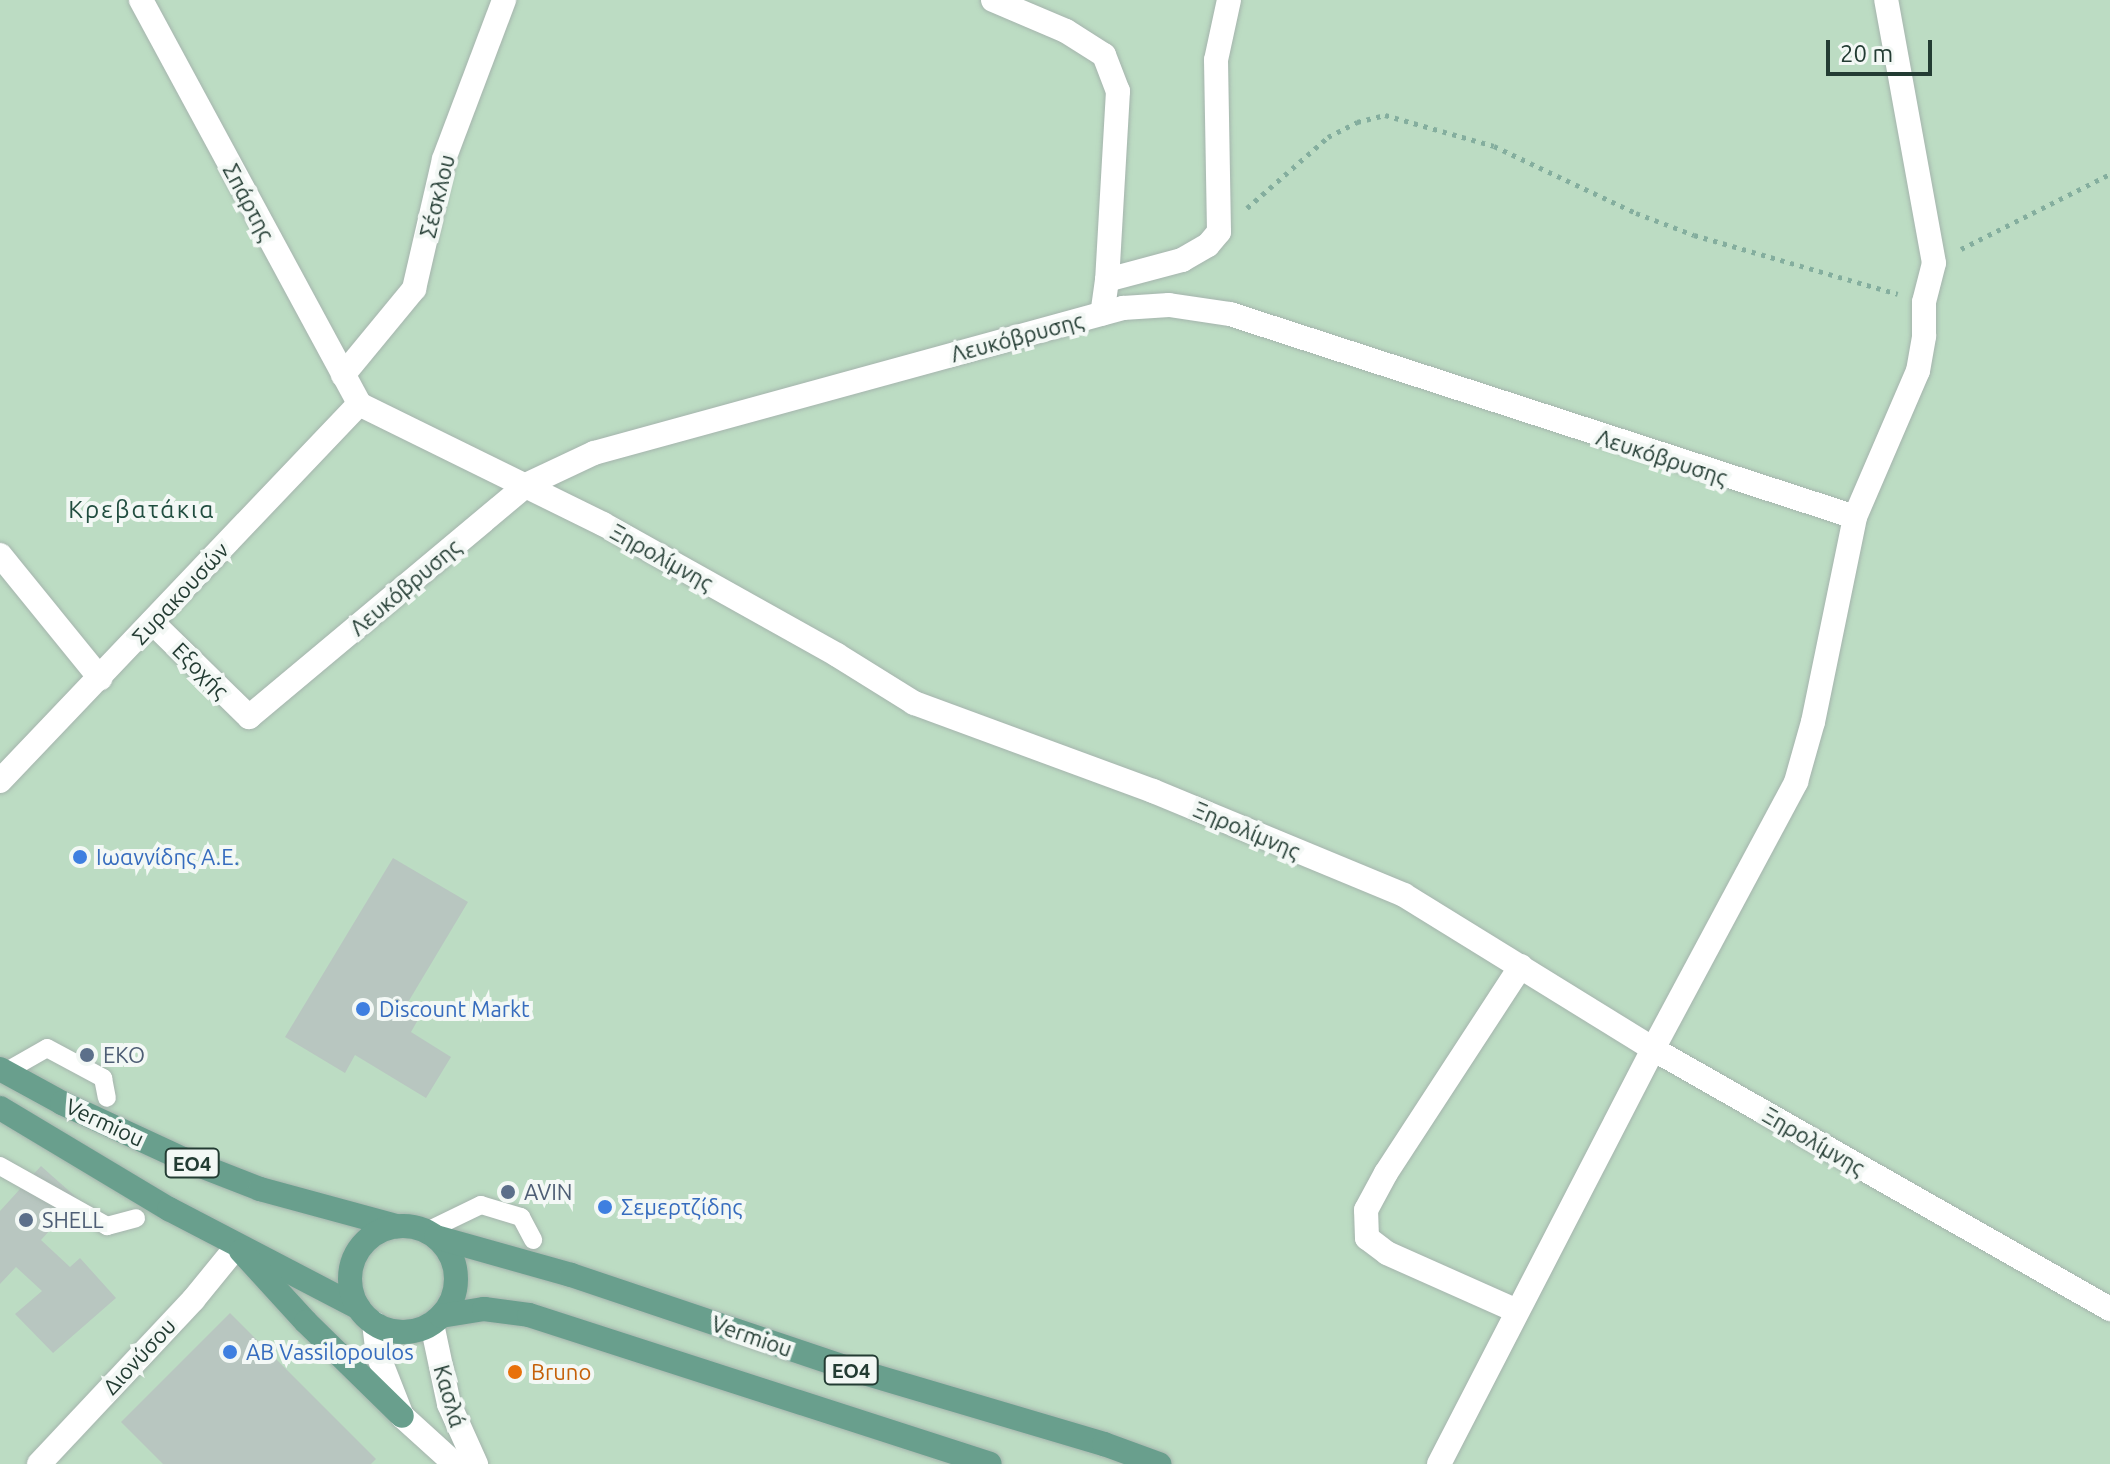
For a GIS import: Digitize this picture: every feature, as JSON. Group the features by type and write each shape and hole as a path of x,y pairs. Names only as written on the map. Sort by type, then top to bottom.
{"main road":[{"name":"Vermiou","path":"2,1070 62,1103 234,1179 396,1226"},
{"name":"Vermiou","path":"0,1108 237,1246 303,1276 366,1316"},
{"name":"ΕΟ4","path":"396,1226 432,1234"},
{"path":"366,1316 350,1283 355,1256 372,1236 396,1226"},
{"name":"Vermiou","path":"432,1234 571,1275 854,1370 1104,1444 1159,1464"},
{"path":"432,1234 447,1248 457,1276 456,1290 436,1320"},
{"path":"237,1246 306,1322 402,1416"},
{"name":"ΕΟ4","path":"366,1316 409,1332 436,1320 484,1309 529,1315 989,1464"}],"street":[{"name":"Σπάρτης","path":"141,0 359,404"},
{"name":"Σέσκλου","path":"343,375 414,289 444,159 504,0"},
{"path":"993,0 1066,31 1104,55 1118,91 1107,280 1102,314"},
{"path":"1107,280 1182,260 1208,245 1219,232 1216,60 1229,0"},
{"path":"1439,1464 1653,1049 1796,782 1813,722 1855,517 1918,371 1924,336 1924,302 1934,263 1886,0"},
{"name":"Λευκόβρυσης","path":"249,717 528,484 594,453 1123,308 1169,305 1230,314 1757,488 1855,517"},
{"name":"Ξηρολίμνης","path":"359,404 528,484 837,655 914,703 1153,791 1404,895 1653,1049 2110,1309"},
{"name":"Συρακουσών","path":"0,781 359,404"},
{"path":"0,555 100,678"},
{"name":"Εξοχής","path":"152,622 249,717"},
{"path":"1517,1311 1387,1253 1367,1238 1366,1210 1386,1173 1521,966"},
{"name":"Διονύσου","path":"39,1464 193,1300 237,1246"},
{"name":"Κασλά","path":"366,1316 402,1416 455,1464"},
{"name":"Κασλά","path":"436,1320 449,1404 476,1464"}],"lane":[{"path":"2,1070 47,1048 103,1078 107,1098"},
{"path":"0,1166 107,1226 136,1218"},
{"path":"432,1234 481,1205 521,1217 533,1240"}],"path":[{"path":"1219,232 1328,137 1357,122 1385,115 1494,146 1636,213 1694,235 1924,302"},
{"path":"1934,263 2110,174"}],"green space":[{"path":"0,0 2110,0 2110,1464 0,1464"}],"building":[{"path":"393,858 468,902 404,1009 419,1018 411,1032 451,1057 426,1098 355,1055 345,1073 285,1037"},
{"path":"41,1166 78,1199 41,1240 70,1267 80,1258 116,1298 53,1353 15,1314 42,1291 16,1267 0,1284 0,1211"},
{"name":"AB Vassilopoulos","path":"230,1313 376,1459 371,1464 163,1464 121,1422"}],"place":[{"name":"Ιωαννίδης Α.Ε.","path":"80,857"},
{"name":"Discount Markt","path":"363,1009"},
{"name":"EKO","path":"87,1055"},
{"name":"AVIN","path":"508,1192"},
{"name":"Σεμερτζίδης","path":"605,1207"},
{"name":"SHELL","path":"26,1220"},
{"name":"AB Vassilopoulos","path":"230,1352"},
{"name":"Bruno","path":"515,1372"}],"district":[{"name":"Κρεβατάκια","path":"142,510"}]}
